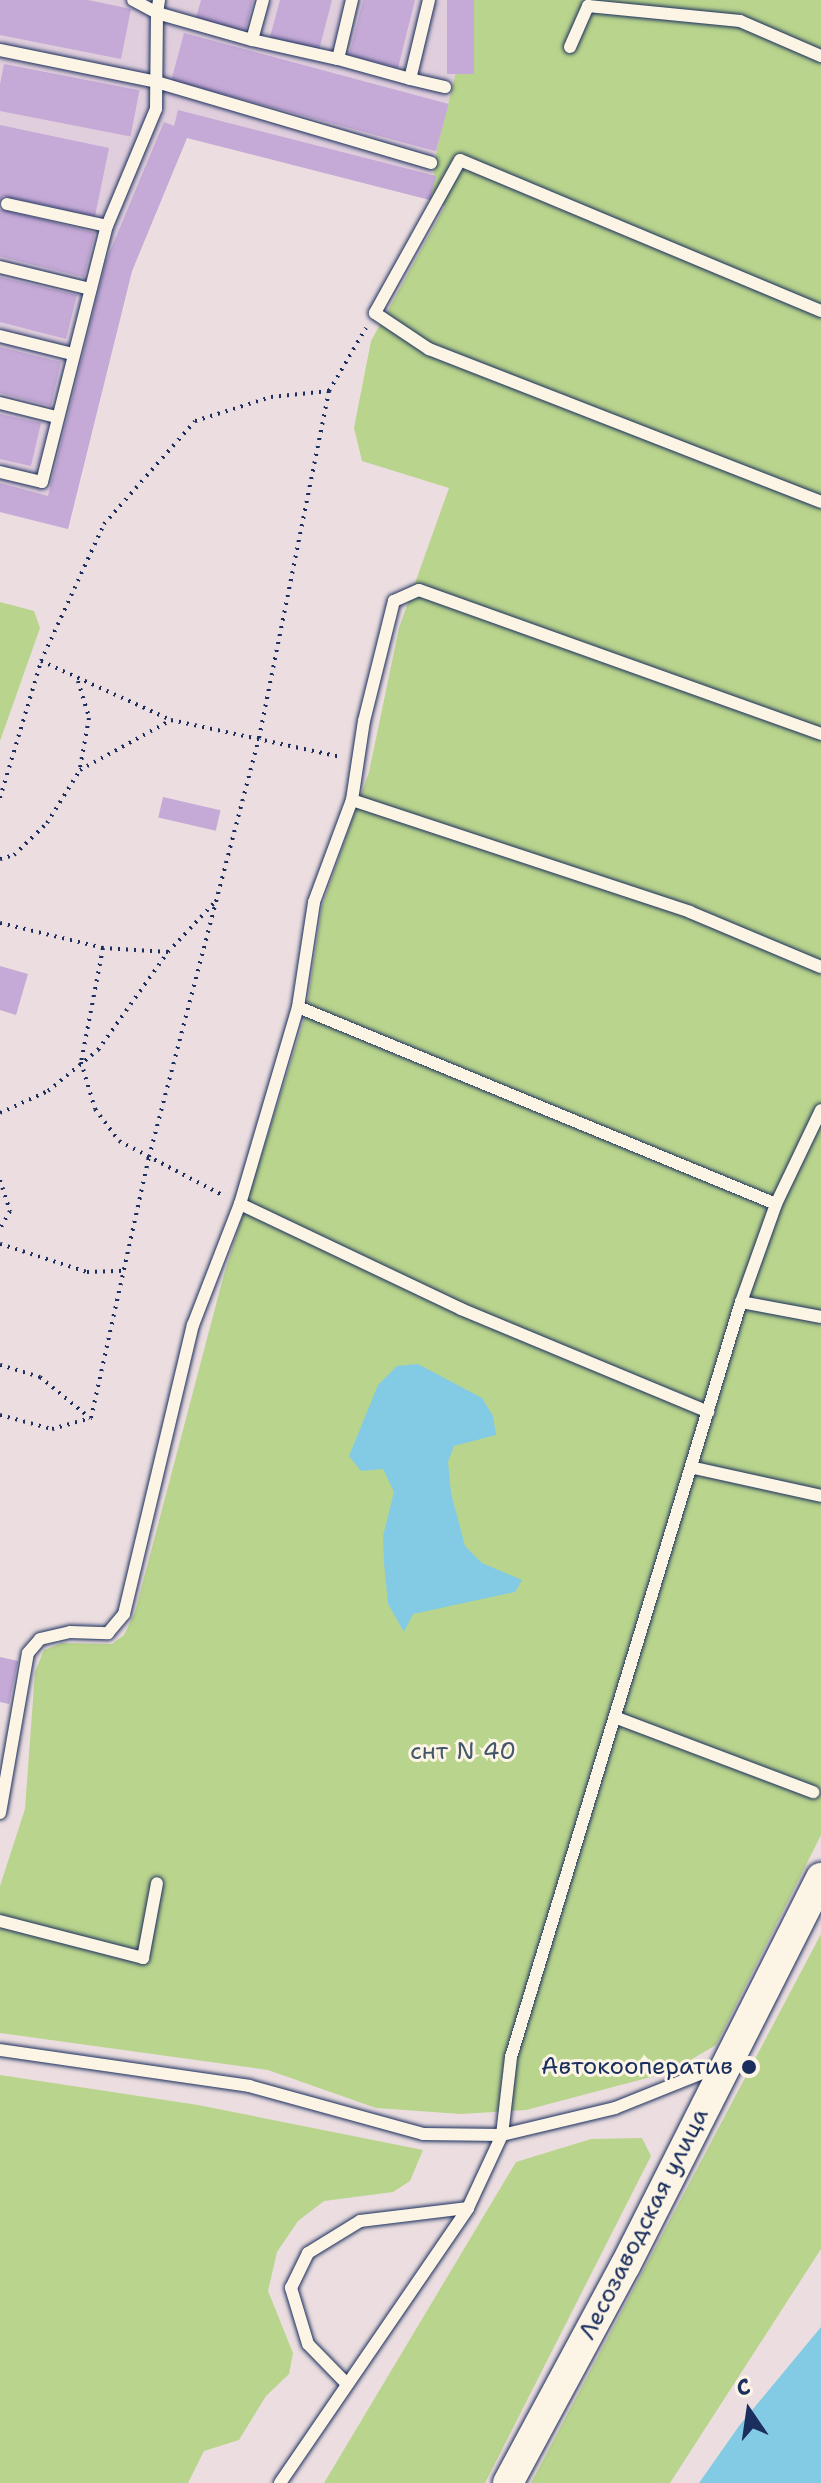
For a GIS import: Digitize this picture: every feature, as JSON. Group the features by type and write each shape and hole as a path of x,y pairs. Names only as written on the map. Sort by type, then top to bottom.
{"street":[{"name":"Лесозаводская улица","path":"508,2483 821,1878"}],"lane":[{"path":"133,0 252,40 445,87"},
{"path":"252,40 263,0"},
{"path":"338,59 352,0"},
{"path":"410,79 429,0"},
{"path":"0,472 42,482 56,417 107,226 156,109 153,81 158,6"},
{"path":"570,47 588,6 740,21 821,56"},
{"path":"0,50 153,81 431,163"},
{"path":"821,311 460,160 375,313 429,349 821,502"},
{"path":"7,204 107,226"},
{"path":"0,267 90,289"},
{"path":"0,336 72,354"},
{"path":"0,403 56,417"},
{"path":"0,1813 28,1653 40,1639 70,1632 108,1633 124,1614 193,1325 240,1204 298,1007 314,902 352,800 357,760 394,601 419,590 821,734"},
{"path":"352,800 690,912 821,967"},
{"path":"298,1007 776,1204"},
{"path":"280,2483 468,2208 502,2135 511,2057 578,1828 617,1718 694,1468 741,1302 776,1204 821,1110"},
{"path":"240,1204 461,1309 708,1412"},
{"path":"741,1302 821,1317"},
{"path":"694,1468 821,1496"},
{"path":"617,1718 813,1792"},
{"path":"0,1921 143,1958 157,1883"},
{"path":"0,2050 249,2086 423,2134 502,2135 615,2108 727,2063"},
{"path":"346,2383 308,2344 291,2288 308,2253 360,2221 468,2208"}],"path":[{"path":"91,1418 149,1157 259,738 329,391 375,313"},
{"path":"0,798 41,661 104,524 195,421 271,397 329,391"},
{"path":"41,661 78,681 171,720 357,760"},
{"path":"0,859 14,855 47,823 80,770 89,718 78,681"},
{"path":"80,770 171,720"},
{"path":"0,1113 48,1091 98,1050 139,1000 168,952 216,900"},
{"path":"0,923 103,948 168,952"},
{"path":"103,948 81,1062 95,1109 119,1141 240,1204"},
{"path":"0,1180 10,1211 0,1229"},
{"path":"0,1244 87,1272 124,1271"},
{"path":"0,1365 40,1377 91,1418"},
{"path":"0,1415 52,1429 91,1418"}],"shaded area":[{"path":"0,0 474,0 437,148 430,200 187,138 132,271 68,529 0,512"}],"green space":[{"name":"снт N 40","path":"474,0 821,0 821,1835 716,2045 670,2072 526,2110 461,2114 376,2108 268,2070 0,2033 0,1886 25,1809 35,1672 44,1650 62,1643 112,1644 124,1635 135,1612 223,1278 306,1013 322,906 369,772 399,628 449,488 362,461 354,428 371,341 445,206 430,200 437,148"},
{"path":"0,602 34,611 40,628 0,741"},
{"path":"821,1934 821,2249 670,2483 531,2483"},
{"path":"0,2075 198,2105 423,2150 410,2181 393,2192 324,2201 298,2221 277,2252 268,2291 293,2353 289,2374 266,2396 239,2440 204,2451 188,2483 0,2483"},
{"path":"642,2138 651,2156 485,2483 324,2483 516,2162 591,2139"}],"water":[{"path":"418,1364 482,1398 493,1416 496,1435 454,1446 448,1462 451,1493 465,1546 482,1563 522,1580 515,1592 413,1614 404,1632 388,1604 384,1563 383,1536 394,1492 383,1469 361,1471 349,1456 378,1385 397,1366"},
{"path":"821,2327 821,2483 699,2483 739,2426"}],"building":[{"path":"0,0 88,0 131,9 121,59 0,35"},
{"path":"201,0 253,0 245,31 196,18"},
{"path":"280,0 332,0 319,50 270,37"},
{"path":"363,0 415,0 398,68 349,55"},
{"path":"447,0 474,0 474,74 447,74"},
{"path":"184,33 449,104 436,151 171,80"},
{"path":"4,64 139,90 130,136 0,111"},
{"path":"178,110 436,176 430,200 187,138 132,271 68,529 0,512 0,483 48,496 106,261 164,122 174,126"},
{"path":"0,125 109,148 95,216 3,196 0,203"},
{"path":"0,209 95,233 84,277 0,256"},
{"path":"0,277 77,295 66,339 0,322"},
{"path":"0,347 61,362 51,406 0,393"},
{"path":"0,414 41,423 31,466 0,459"},
{"path":"163,797 220,810 216,831 158,817"},
{"path":"0,966 28,974 16,1015 0,1010"},
{"path":"0,1657 18,1661 9,1704 0,1702"}],"place":[{"name":"Автокооператив","path":"749,2067"}]}
